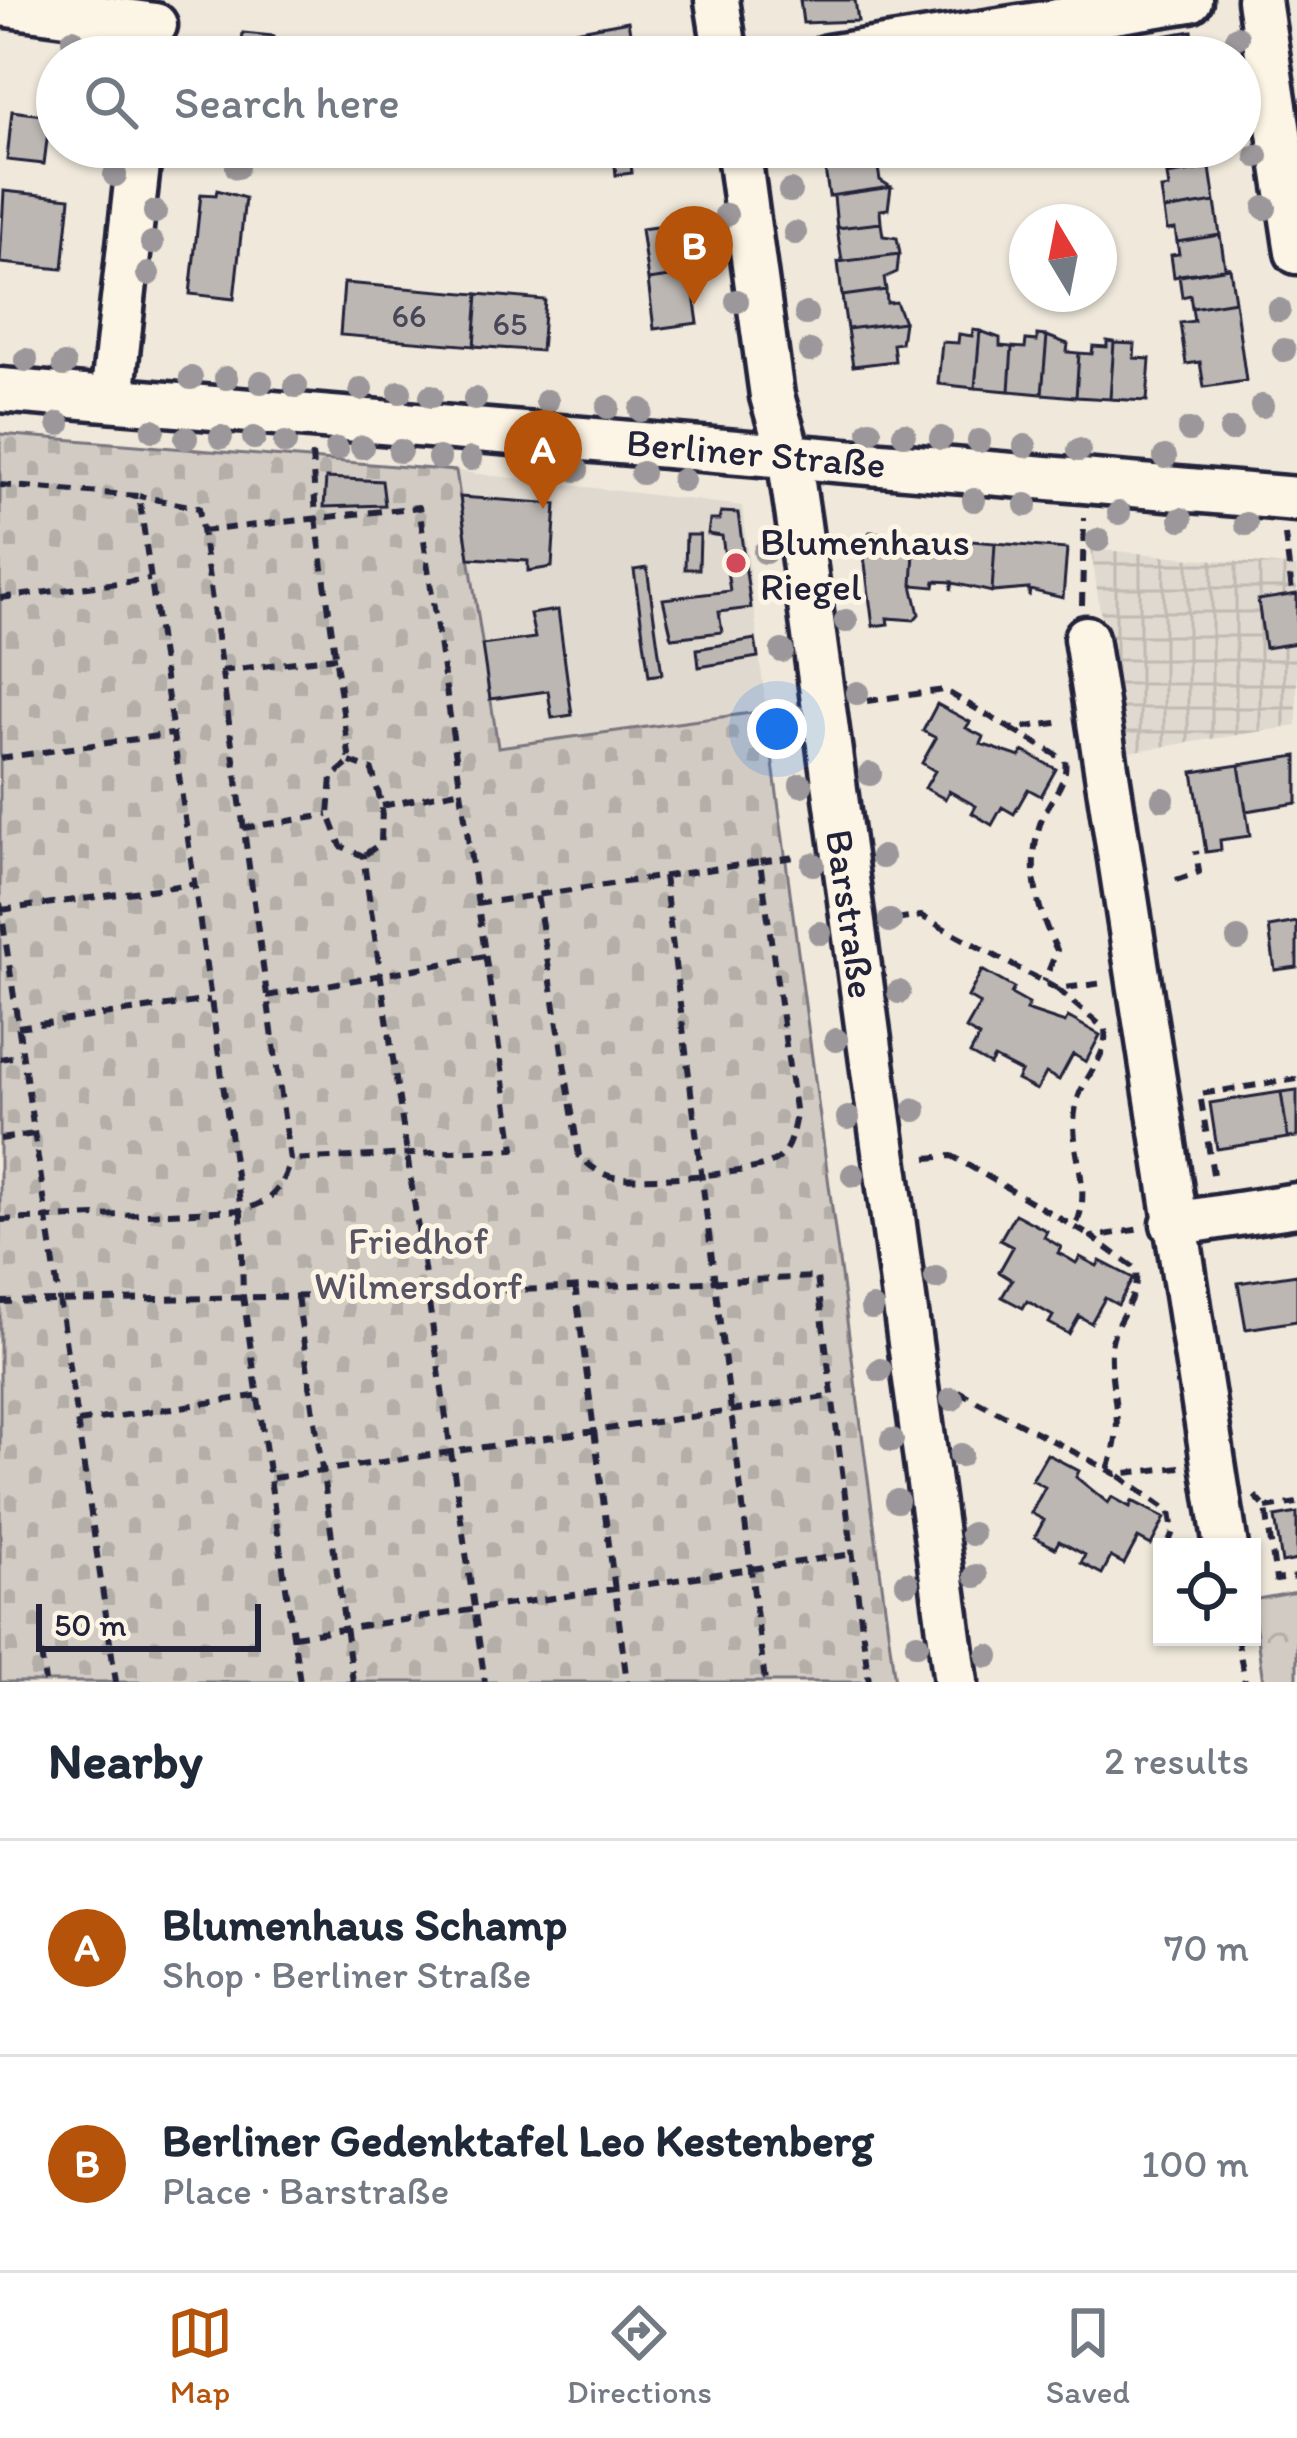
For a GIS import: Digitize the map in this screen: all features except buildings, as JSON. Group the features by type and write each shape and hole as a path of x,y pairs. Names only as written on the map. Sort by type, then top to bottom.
{"street":[{"path":"717,0 723,36"},
{"path":"961,36 1190,0"},
{"path":"1259,0 1297,252"},
{"path":"0,4 154,27"},
{"path":"112,399 138,168"},
{"name":"Barstraße","path":"741,168 772,396 789,456 956,1682"},
{"name":"Berliner Straße","path":"0,390 789,456 1291,517"},
{"path":"1086,638 1138,978 1189,1222 1225,1538"},
{"path":"1189,1222 1297,1205"}],"path":[{"path":"313,454 316,518 350,762"},
{"path":"0,485 139,496 199,508 290,1160 284,1182 264,1204 241,1210 0,1220"},
{"path":"139,496 241,1210 243,1296 300,1682"},
{"path":"202,531 418,507 514,1149 290,1160"},
{"path":"1291,517 1292,592"},
{"path":"1084,518 1086,638"},
{"path":"0,598 149,580"},
{"path":"220,671 338,657"},
{"path":"867,700 944,690 1065,760 1067,772 1041,820 1034,858 1035,893 1057,950 1044,982"},
{"path":"1011,729 1097,718"},
{"path":"0,758 172,734"},
{"path":"350,762 372,770 382,806 381,843 363,856"},
{"path":"350,762 332,777 329,815 340,846 363,856"},
{"path":"382,806 457,791"},
{"path":"243,828 329,815"},
{"path":"1175,880 1199,872 1196,851"},
{"path":"363,856 485,1682"},
{"path":"476,904 801,856"},
{"path":"537,895 579,1156 595,1170 617,1178 775,1162 789,1146 796,1117 760,862"},
{"path":"664,876 766,1682"},
{"path":"116,1682 1,912 193,884"},
{"path":"896,920 921,916 1057,989 1105,1029 1107,1043 1076,1101 1072,1132 1085,1205 1076,1225"},
{"path":"267,996 485,956"},
{"path":"1057,989 1138,978"},
{"path":"18,1027 210,1000"},
{"path":"0,1059 22,1055"},
{"path":"1213,1174 1200,1094 1297,1079"},
{"path":"0,1139 34,1134"},
{"path":"927,1158 952,1156 1076,1225 1136,1269 1138,1288 1111,1345 1120,1438 1112,1472"},
{"path":"1092,1237 1189,1222"},
{"path":"0,1302 426,1294 817,1277 869,1682"},
{"path":"575,1285 627,1682"},
{"path":"297,1295 326,1470 353,1682"},
{"path":"958,1390 1112,1472 1170,1512 1171,1538"},
{"path":"78,1423 261,1395"},
{"path":"273,1478 833,1396"},
{"path":"1112,1472 1213,1463"},
{"path":"1249,1488 1266,1508 1276,1580 1297,1577"},
{"path":"1266,1508 1297,1503"},
{"path":"294,1636 853,1554"},
{"path":"1239,1646 1245,1682"},
{"path":"41,1653 45,1682"}],"shaded area":[{"path":"456,471 742,506 766,711 498,747"},
{"path":"1091,549 1297,567 1297,726 1121,753"}],"green space":[{"name":"Friedhof Wilmersdorf","path":"0,434 456,471 498,747 766,711 895,1682 0,1682"},
{"path":"1297,1592 1297,1681 1263,1682 1258,1646 1261,1598"}],"place":[{"name":"Berliner Gedenktafel Leo Kestenberg","path":"694,305"},
{"name":"Blumenhaus Schamp","path":"543,509"},
{"name":"Blumenhaus Riegel","path":"736,563"}]}
